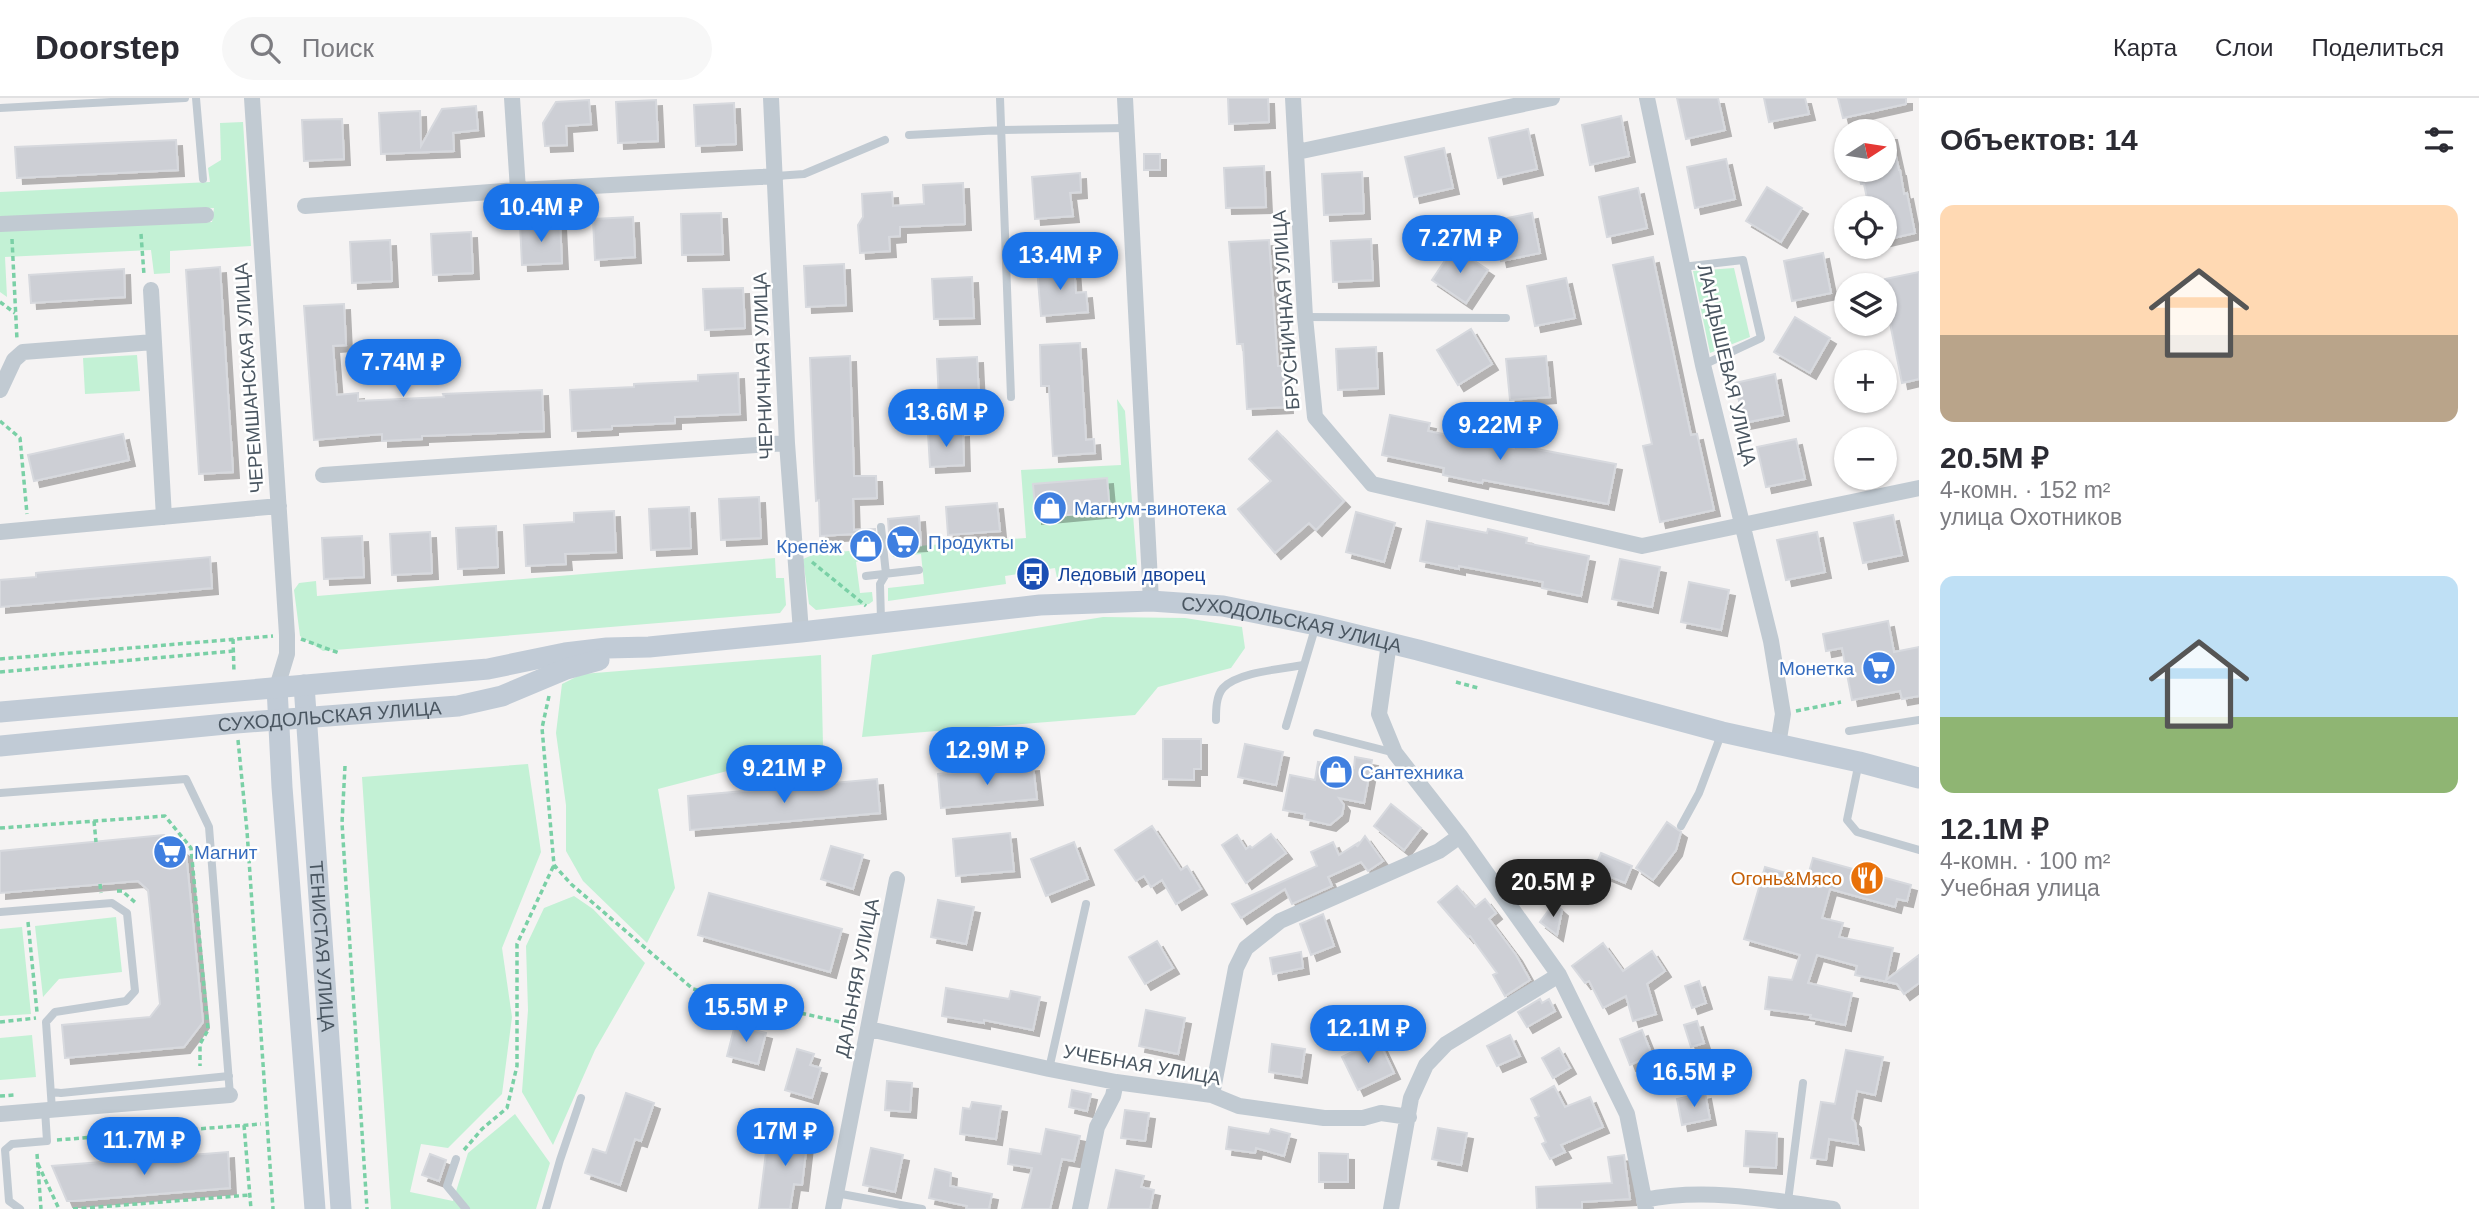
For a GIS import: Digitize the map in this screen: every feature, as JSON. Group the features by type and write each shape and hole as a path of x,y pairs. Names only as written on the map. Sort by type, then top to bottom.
{"main road":[{"name":"СУХОДОЛЬСКАЯ УЛИЦА","path":"0,712 488,669 565,653 607,648 649,647 801,632 874,615 1151,601 1223,606 1315,625 1722,732 1919,778"},
{"name":"СУХОДОЛЬСКАЯ УЛИЦА","path":"0,746 438,708 480,702 528,686 566,669 649,647"},
{"name":"ТЕНИСТАЯ УЛИЦА","path":"304,685 341,1209"},
{"name":"ТЕНИСТАЯ УЛИЦА","path":"277,687 314,1209"}],"street":[{"name":"ЧЕРЕМШАНСКАЯ УЛИЦА","path":"252,98 287,635 287,654 277,687"},
{"path":"512,98 518,190"},
{"name":"ЧЕРНИЧНАЯ УЛИЦА","path":"771,98 787,443 801,632"},
{"path":"1125,98 1151,601"},
{"name":"БРУСНИЧНАЯ УЛИЦА","path":"1293,98 1315,417 1372,484 1642,546 1919,488"},
{"path":"1297,152 1552,98"},
{"name":"ЛАНДЫШЕВАЯ УЛИЦА","path":"1647,98 1703,365 1771,641 1783,714 1778,745"},
{"path":"305,206 518,190 776,177"},
{"path":"5,223 206,215"},
{"path":"151,290 164,517"},
{"path":"0,390 14,360 23,352 154,342"},
{"path":"323,475 787,443"},
{"path":"0,532 279,506"},
{"path":"1389,643 1379,714 1395,753 1460,836 1559,975 1627,1114 1645,1204 1674,1194 1788,1201 1833,1209"},
{"name":"ЧЕРЕМШАНСКАЯ УЛИЦА","path":"287,654 304,685"},
{"path":"1212,1095 1236,968 1246,948 1280,921 1439,851 1460,836"},
{"name":"ДАЛЬНЯЯ УЛИЦА","path":"834,1201 897,879"},
{"path":"1391,1209 1411,1098 1426,1065 1446,1044 1559,975"},
{"name":"УЧЕБНАЯ УЛИЦА","path":"869,1028 1049,1069 1116,1082 1212,1095 1239,1106 1324,1118 1363,1118 1381,1113 1409,1117"},
{"path":"1080,1209 1097,1127 1113,1096 1116,1082"},
{"path":"0,1114 230,1096"}],"lane":[{"path":"0,108 185,98"},
{"path":"196,98 202,179"},
{"path":"1000,98 1011,397"},
{"path":"909,135 1125,128"},
{"path":"776,177 804,174 885,140"},
{"path":"1682,267 1744,260 1761,338 1703,365"},
{"path":"1306,317 1506,318"},
{"path":"874,615 880,584 886,574 881,527"},
{"path":"866,576 919,570"},
{"path":"1286,726 1315,625"},
{"path":"1216,720 1217,700 1223,688 1241,677 1303,665"},
{"path":"1849,731 1919,720"},
{"path":"1681,825 1699,793 1722,732"},
{"path":"1317,733 1395,753"},
{"path":"1859,762 1847,820 1857,832 1919,850"},
{"path":"0,793 186,779 209,827 230,1096"},
{"path":"0,912 112,903 127,914 135,991 126,1001 55,1012 46,1022 51,1092 47,1141 12,1144 5,1150 9,1205 20,1209"},
{"path":"1049,1069 1086,904"},
{"path":"51,1092 229,1076"},
{"path":"1788,1201 1803,1083"},
{"path":"546,1209 559,1160 582,1098"},
{"path":"456,1159 447,1186 466,1209"},
{"path":"834,1201 922,1209"}],"path":[{"path":"140,218 144,275 151,290"},
{"path":"5,223 18,343 23,352"},
{"path":"0,302 15,313"},
{"path":"0,421 20,438 28,530"},
{"path":"795,555 804,555 874,615"},
{"path":"0,659 287,635 339,653"},
{"path":"0,671 233,651"},
{"path":"456,1159 482,1129 507,1108 517,1066 517,944 554,865 542,727 549,695"},
{"path":"1783,714 1841,702"},
{"path":"345,766 342,823 367,1209"},
{"path":"241,773 273,1209"},
{"path":"0,828 165,816 191,848 208,1030 200,1044 200,1079"},
{"path":"94,821 96,842"},
{"path":"554,865 571,884 693,989 869,1028"},
{"path":"100,884 101,893 121,891 136,902 137,916"},
{"path":"0,1022 38,1018 26,910"},
{"path":"47,1141 261,1124"},
{"path":"244,1125 251,1209"},
{"path":"36,1142 41,1209"},
{"path":"37,1162 59,1209"},
{"path":"73,1209 250,1195"},
{"path":"190,1200 190,1209"}],"green space":[{"path":"243,122 251,246 170,251 170,273 154,274 151,250 5,257 7,297 0,292 0,231 212,222 214,208 0,218 0,192 210,182 208,168 221,160 220,123"},
{"path":"1734,268 1750,337 1710,353 1693,271"},
{"path":"137,355 140,391 85,394 83,358"},
{"path":"1117,399 1125,411 1137,566 1132,571 1057,578 1055,568 1005,576 1006,584 888,601 888,588 924,584 921,554 893,557 891,548 1026,538 1021,470 1121,465"},
{"path":"860,550 859,561 856,562 860,593 872,592 873,601 869,604 816,610 809,604 803,559 815,554"},
{"path":"775,558 776,578 784,578 786,605 780,613 323,651 300,636 294,590 299,583 316,581 317,596"},
{"path":"1103,617 1185,618 1242,627 1245,648 1231,668 1158,687 1135,715 862,737 872,655"},
{"path":"821,655 823,746 658,789 675,888 647,943 583,881 566,851 566,805 556,733 562,684 582,674"},
{"path":"528,764 541,852 502,948 512,1017 502,1094 448,1148 421,1144 410,1192 453,1201 468,1153 515,1114 550,1163 536,1209 391,1209 362,777"},
{"path":"574,896 593,909 645,963 595,1050 553,1145 522,1092 528,1010 526,946 544,908"},
{"path":"116,917 122,972 59,979 43,997 35,926"},
{"path":"22,927 31,1014 0,1016 0,929"},
{"path":"32,1035 36,1077 0,1080 0,1038"}],"building":[{"path":"1228,98 1268,98 1269,122 1229,124"},
{"path":"1677,98 1718,98 1725,130 1686,139"},
{"path":"1764,98 1805,98 1809,114 1769,122"},
{"path":"1838,98 1906,98 1906,104 1843,118"},
{"path":"589,100 591,124 566,126 567,145 545,146 543,123 556,102"},
{"path":"656,100 658,141 618,143 616,102"},
{"path":"734,103 736,144 696,146 694,105"},
{"path":"476,106 478,130 453,133 454,151 381,154 379,113 420,111 421,146 442,109"},
{"path":"1621,116 1629,156 1590,165 1582,125"},
{"path":"342,119 344,159 304,161 302,120"},
{"path":"1528,129 1537,169 1498,178 1489,138"},
{"path":"176,140 178,170 17,178 15,147"},
{"path":"1444,148 1453,188 1414,197 1405,157"},
{"path":"1144,154 1160,154 1160,170 1144,170"},
{"path":"1726,159 1735,199 1695,208 1687,167"},
{"path":"1897,161 1915,233 1897,237 1897,196 1866,196 1864,184 1861,184 1897,182"},
{"path":"1264,166 1266,207 1226,208 1224,168"},
{"path":"1362,172 1364,213 1324,215 1322,174"},
{"path":"1080,173 1081,192 1070,193 1073,216 1035,219 1032,177"},
{"path":"963,183 965,224 900,227 900,236 889,237 890,251 860,253 858,225 863,217 862,194 892,192 893,206 924,204 923,185"},
{"path":"1767,187 1802,208 1781,242 1746,221"},
{"path":"1638,188 1647,228 1607,237 1599,197"},
{"path":"721,213 723,254 682,255 681,214"},
{"path":"1532,213 1540,253 1501,261 1492,221"},
{"path":"633,217 635,257 595,260 593,219"},
{"path":"560,222 562,263 522,265 520,224"},
{"path":"471,232 473,273 433,275 431,234"},
{"path":"1371,239 1373,280 1333,282 1331,241"},
{"path":"390,240 392,281 352,283 350,242"},
{"path":"1269,240 1278,366 1284,366 1287,407 1247,409 1243,344 1237,344 1229,242"},
{"path":"1454,247 1488,270 1466,303 1432,280"},
{"path":"1823,253 1831,293 1792,301 1784,261"},
{"path":"1653,257 1691,435 1697,434 1714,510 1660,522 1643,446 1652,444 1613,265"},
{"path":"844,264 846,305 806,307 804,266"},
{"path":"1074,266 1076,293 1086,292 1088,312 1041,316 1037,268"},
{"path":"220,267 233,472 199,474 186,270"},
{"path":"124,269 125,297 31,303 29,275"},
{"path":"1919,272 1919,379 1902,383 1893,336 1897,336 1897,277"},
{"path":"972,277 974,318 934,319 932,279"},
{"path":"1566,278 1575,318 1535,326 1527,286"},
{"path":"743,288 745,328 705,330 703,289"},
{"path":"344,304 346,345 333,346 337,395 358,393 358,401 542,390 544,431 422,436 422,439 382,441 382,434 314,440 304,306"},
{"path":"1795,317 1830,338 1810,373 1774,352"},
{"path":"1471,329 1492,364 1458,385 1437,350"},
{"path":"1080,343 1086,440 1094,439 1095,453 1053,456 1049,386 1041,386 1040,345"},
{"path":"1376,347 1378,388 1338,390 1336,349"},
{"path":"850,356 854,476 876,476 877,498 853,499 854,530 875,529 877,549 855,550 854,534 820,536 810,358"},
{"path":"1546,356 1550,397 1510,400 1506,359"},
{"path":"977,357 979,398 939,400 937,359"},
{"path":"738,373 740,414 675,417 675,423 572,431 570,390 698,381 698,375"},
{"path":"1775,374 1783,415 1744,423 1735,383"},
{"path":"1390,415 1430,423 1428,431 1616,464 1608,504 1443,475 1444,468 1382,455"},
{"path":"963,431 964,465 930,467 928,433"},
{"path":"1277,431 1344,501 1316,530 1309,523 1275,553 1238,509 1271,481 1249,459"},
{"path":"123,434 129,460 34,481 28,455"},
{"path":"1796,439 1805,479 1766,487 1757,447"},
{"path":"1107,478 1110,511 1036,518 1033,484"},
{"path":"759,497 761,538 721,540 719,499"},
{"path":"997,503 1000,531 948,535 946,507"},
{"path":"689,507 691,548 651,550 649,509"},
{"path":"614,511 616,552 565,554 566,564 526,566 524,525 574,522 574,513"},
{"path":"1356,512 1395,523 1384,562 1346,552"},
{"path":"1893,515 1902,555 1863,563 1854,523"},
{"path":"919,516 921,545 890,547 888,519"},
{"path":"1427,521 1487,533 1488,529 1527,538 1526,543 1589,556 1581,596 1542,588 1543,582 1420,561"},
{"path":"496,526 498,567 458,569 456,528"},
{"path":"430,532 432,573 392,575 390,534"},
{"path":"1817,532 1825,572 1786,580 1777,540"},
{"path":"362,536 364,577 324,579 322,538"},
{"path":"210,557 212,588 0,607 0,580 36,577 36,573"},
{"path":"1620,559 1660,567 1652,607 1612,599"},
{"path":"1689,582 1729,590 1721,630 1681,622"},
{"path":"1888,621 1894,652 1919,647 1919,696 1902,699 1900,691 1852,700 1842,648 1826,651 1823,634"},
{"path":"1163,739 1201,739 1201,769 1194,769 1194,780 1163,779"},
{"path":"1245,744 1283,752 1276,785 1238,777"},
{"path":"1355,757 1372,760 1364,803 1339,798 1344,805 1342,815 1330,825 1304,819 1305,814 1283,810 1290,775 1315,780 1318,762 1354,768"},
{"path":"1033,765 1037,799 941,808 938,774"},
{"path":"877,779 880,813 690,830 688,796"},
{"path":"1391,804 1421,828 1404,850 1374,826"},
{"path":"1667,822 1681,832 1676,850 1653,880 1636,868"},
{"path":"1152,826 1181,870 1187,866 1201,889 1176,904 1162,880 1151,887 1144,876 1136,881 1115,850"},
{"path":"1010,833 1014,871 956,876 953,839"},
{"path":"1271,834 1286,853 1246,883 1222,845 1237,835 1246,849 1250,846 1252,848"},
{"path":"164,835 186,853 203,1022 184,1047 65,1058 62,1025 150,1017 160,1004 148,890 138,881 0,893 0,851"},
{"path":"1365,836 1383,861 1368,871 1361,862 1328,877 1332,886 1292,904 1285,889 1241,918 1232,904 1317,866 1311,852 1333,842 1339,855 1358,843 1357,847"},
{"path":"1074,842 1088,879 1046,896 1031,859"},
{"path":"831,846 863,855 853,889 821,879"},
{"path":"1601,853 1632,866 1625,883 1594,870"},
{"path":"1813,858 1911,885 1907,901 1897,899 1895,907 1830,889 1822,918 1843,923 1839,937 1893,948 1886,980 1919,955 1919,983 1904,994 1897,984 1855,975 1857,966 1817,955 1808,983 1852,993 1845,1025 1810,1018 1811,1015 1765,1009 1769,977 1792,980 1800,955 1744,939 1765,867 1807,879"},
{"path":"1457,886 1475,907 1485,899 1496,913 1489,919 1516,955 1530,980 1505,996 1493,975 1497,973 1470,936 1468,937 1438,902"},
{"path":"709,893 842,929 830,972 698,935"},
{"path":"938,900 974,907 966,944 931,937"},
{"path":"1554,903 1562,910 1557,935 1540,922"},
{"path":"1323,914 1334,946 1311,955 1300,924"},
{"path":"1157,941 1173,968 1145,984 1129,957"},
{"path":"1603,943 1623,971 1652,951 1665,971 1647,984 1656,1014 1633,1021 1626,996 1603,1008 1589,981 1585,983 1572,966"},
{"path":"1301,952 1303,968 1273,974 1270,958"},
{"path":"1699,981 1706,1003 1692,1008 1685,986"},
{"path":"946,988 1009,999 1011,991 1040,997 1033,1030 984,1020 984,1023 942,1016"},
{"path":"1540,999 1542,1003 1549,999 1555,1011 1527,1027 1518,1012"},
{"path":"1146,1010 1185,1018 1178,1054 1139,1046"},
{"path":"1697,1021 1704,1043 1691,1047 1684,1025"},
{"path":"735,1025 766,1033 758,1064 727,1056"},
{"path":"1642,1030 1652,1055 1630,1065 1620,1039"},
{"path":"1510,1035 1520,1056 1497,1066 1487,1046"},
{"path":"1378,1039 1394,1073 1358,1090 1342,1057"},
{"path":"1272,1044 1305,1049 1301,1077 1269,1072"},
{"path":"1559,1048 1570,1068 1553,1078 1542,1058"},
{"path":"797,1049 814,1054 810,1065 821,1068 812,1098 785,1090"},
{"path":"1846,1050 1883,1057 1875,1095 1857,1091 1852,1119 1855,1122 1858,1144 1829,1139 1826,1160 1811,1158 1821,1102 1835,1104"},
{"path":"887,1081 912,1083 910,1112 885,1110"},
{"path":"1554,1086 1565,1107 1590,1097 1603,1127 1561,1145 1565,1152 1550,1159 1542,1144 1546,1142 1535,1118 1539,1116 1531,1099"},
{"path":"1072,1090 1091,1094 1087,1111 1069,1107"},
{"path":"626,1093 654,1103 641,1141 635,1139 620,1185 585,1173 593,1149 606,1153"},
{"path":"1705,1093 1710,1119 1682,1125 1677,1099"},
{"path":"972,1102 1001,1106 996,1139 960,1134 963,1108 970,1109"},
{"path":"1125,1110 1149,1113 1145,1141 1121,1138"},
{"path":"798,1116 815,1119 811,1136 808,1135 802,1185 794,1184 790,1209 759,1209 767,1144 792,1147"},
{"path":"1229,1127 1269,1134 1271,1129 1290,1134 1284,1156 1256,1148 1255,1153 1226,1149"},
{"path":"1438,1128 1467,1133 1461,1165 1432,1159"},
{"path":"1046,1129 1080,1136 1074,1161 1062,1159 1050,1209 1022,1209 1032,1168 1008,1164 1010,1149 1041,1154"},
{"path":"1746,1131 1777,1133 1776,1168 1744,1166"},
{"path":"871,1148 903,1155 895,1192 863,1185"},
{"path":"228,1152 230,1188 74,1201 67,1201 52,1166"},
{"path":"1319,1153 1348,1154 1348,1182 1319,1182"},
{"path":"430,1154 446,1160 439,1181 422,1175"},
{"path":"1624,1155 1630,1199 1582,1202 1582,1209 1537,1209 1536,1187 1612,1183 1608,1157"},
{"path":"935,1169 951,1173 950,1186 992,1194 989,1209 966,1209 967,1206 929,1198"},
{"path":"1116,1170 1144,1176 1141,1187 1154,1190 1150,1209 1108,1209"}],"place":[{"name":"Магнум-винотека","path":"1050,508"},
{"name":"Продукты","path":"903,542"},
{"name":"Крепёж","path":"866,546"},
{"name":"Ледовый дворец","path":"1033,574"},
{"name":"Монетка","path":"1879,668"},
{"name":"Сантехника","path":"1336,772"},
{"name":"Магнит","path":"170,852"},
{"name":"Огонь&Мясо","path":"1867,878"}]}
